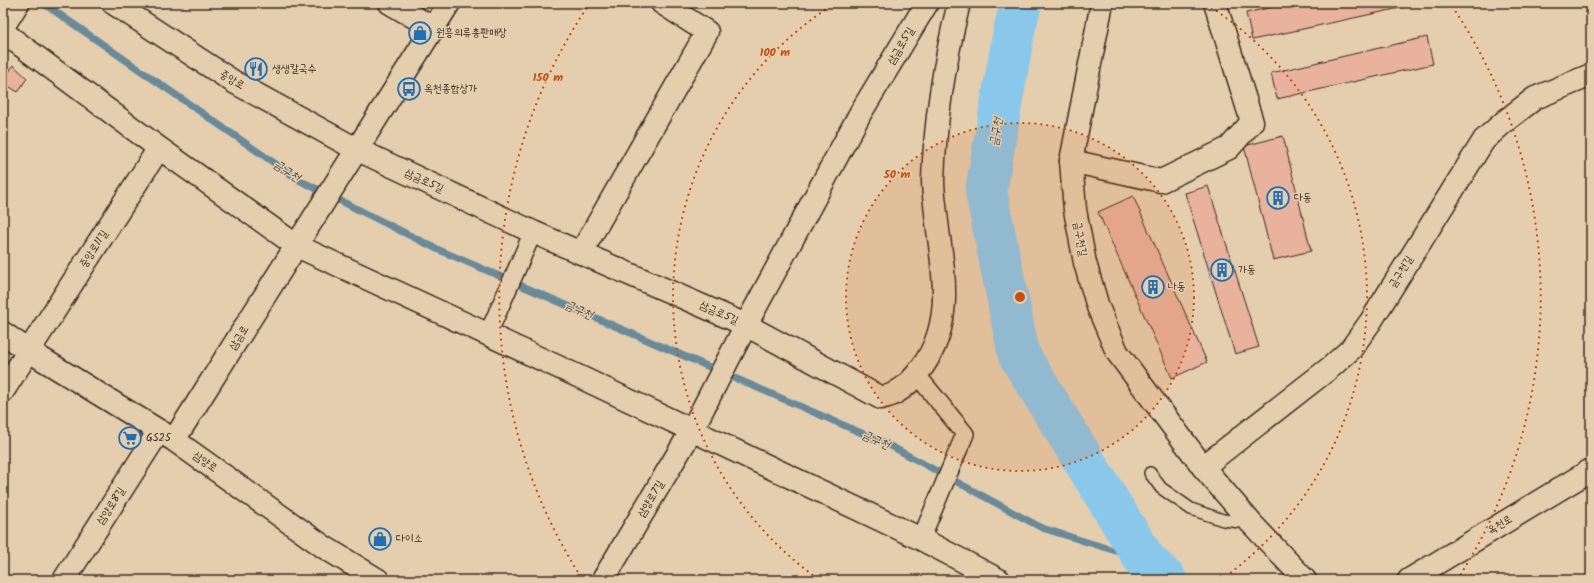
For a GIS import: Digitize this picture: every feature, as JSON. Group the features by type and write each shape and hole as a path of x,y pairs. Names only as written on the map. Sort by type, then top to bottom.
{"street":[{"path":"3,27 18,3"},
{"name":"중앙로","path":"113,3 352,157"},
{"path":"390,3 433,28"},
{"path":"352,157 449,3"},
{"path":"581,253 707,32 662,3"},
{"name":"삼금로5길","path":"352,157 581,253 742,332 861,112 927,3"},
{"path":"742,332 881,398 894,394 917,375 930,356 936,342 945,310 944,278 933,182 936,129 952,31 959,3"},
{"name":"금구천길","path":"1102,3 1071,161 1075,210 1085,263 1098,307 1117,352 1202,467 1304,580"},
{"path":"1071,161 1161,181 1229,148 1234,143 1252,122 1215,3"},
{"path":"3,32 159,148 301,241 488,334 696,423 1000,580"},
{"name":"금구천길","path":"1202,467 1331,367 1351,349 1484,140 1535,98 1591,75"},
{"name":"중앙로11길","path":"29,350 159,148"},
{"name":"삼금로","path":"167,436 301,241 352,157"},
{"path":"488,334 533,232"},
{"name":"삼양로7길","path":"603,580 696,423 742,332"},
{"name":"삼양로","path":"3,333 167,436 324,547 378,580"},
{"path":"3,391 29,350"},
{"path":"917,375 965,434 921,539"},
{"name":"삼양로8길","path":"64,580 167,436"},
{"name":"옥천로","path":"1409,580 1591,470"}],"lane":[{"path":"1150,473 1162,488 1191,509 1223,520 1251,523"}],"building":[{"path":"1290,3 1423,3 1252,40 1246,13"},
{"path":"1427,37 1433,64 1277,99 1271,73"},
{"path":"13,65 27,78 18,92 3,83"},
{"name":"다동","path":"1283,136 1311,251 1273,260 1244,146"},
{"name":"가동","path":"1208,186 1259,347 1235,354 1185,193"},
{"name":"나동","path":"1133,196 1207,362 1172,378 1098,212"}],"waterway":[{"name":"금구천","path":"43,3 299,180 437,249 887,444 1042,528 1145,560"},
{"name":"금구천","path":"1021,3 1014,31 986,191 1019,355 1145,560 1166,580"}],"place":[{"name":"원흥의류총판매장","path":"420,33"},
{"name":"생생칼국수","path":"256,69"},
{"name":"옥천종합상가","path":"409,89"},
{"name":"다동","path":"1278,198"},
{"name":"가동","path":"1222,270"},
{"name":"나동","path":"1153,287"},
{"name":"GS25","path":"130,438"},
{"name":"다이소","path":"380,539"}]}
